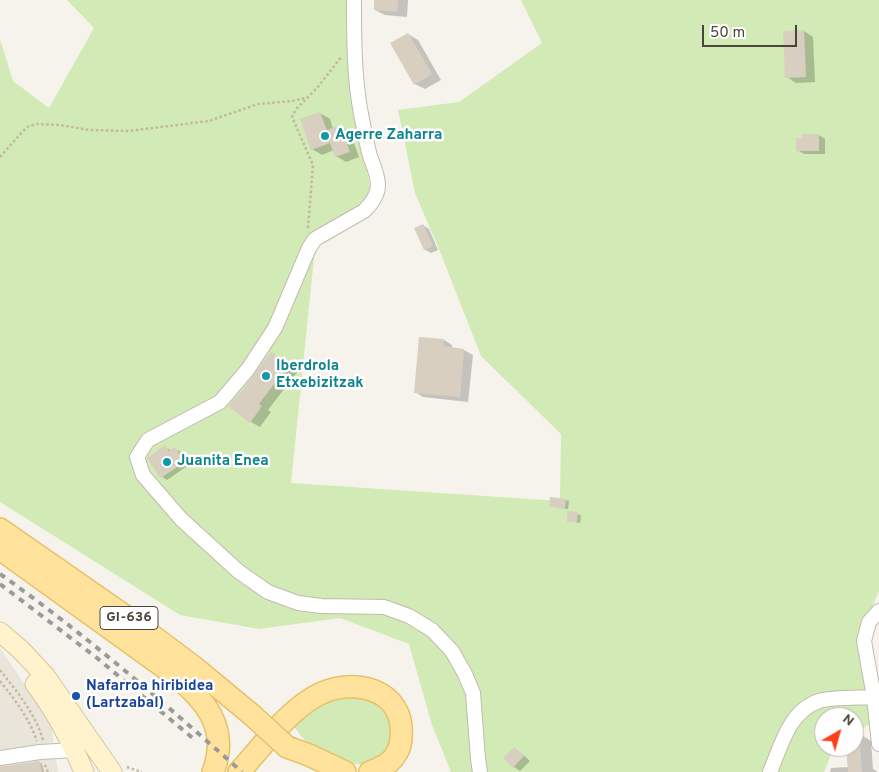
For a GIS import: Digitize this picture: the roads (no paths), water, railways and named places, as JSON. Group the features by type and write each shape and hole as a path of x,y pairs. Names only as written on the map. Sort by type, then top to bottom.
{"main road":[{"name":"GI-636","path":"0,528 138,625 194,667 252,715 313,772"},
{"path":"0,549 193,689 209,710 216,726 219,742 218,757 213,772"},
{"path":"0,632 21,650 46,677 112,772"},
{"path":"0,644 37,686 56,714 84,772"},
{"path":"239,772 281,724 301,706 321,693 347,686 364,687 380,694 390,701 401,721 401,743 395,755 388,763 370,772"},
{"path":"287,747 345,772"}],"street":[{"path":"354,0 354,36 361,111 370,157 375,168 378,184 375,197 371,205 364,211 315,239 309,248 275,328 248,369 220,402 148,440 137,457 143,475 181,519 238,572 268,592 298,603 321,606 384,606 409,616 432,630 452,651 473,693 480,772"},
{"path":"879,611 869,622 864,641 874,697 879,744"},
{"path":"770,772 789,725 800,712 819,701 874,697"},
{"path":"0,758 75,750"}],"railway":[{"path":"0,574 93,645 154,695 242,772"},
{"path":"0,584 97,658 195,740"}],"place":[{"name":"Agerre Zaharra","path":"325,136"},
{"name":"Iberdrola Etxebizitzak","path":"266,376"},
{"name":"Juanita Enea","path":"167,462"},
{"name":"Nafarroa hiribidea (Lartzabal)","path":"76,696"}]}
